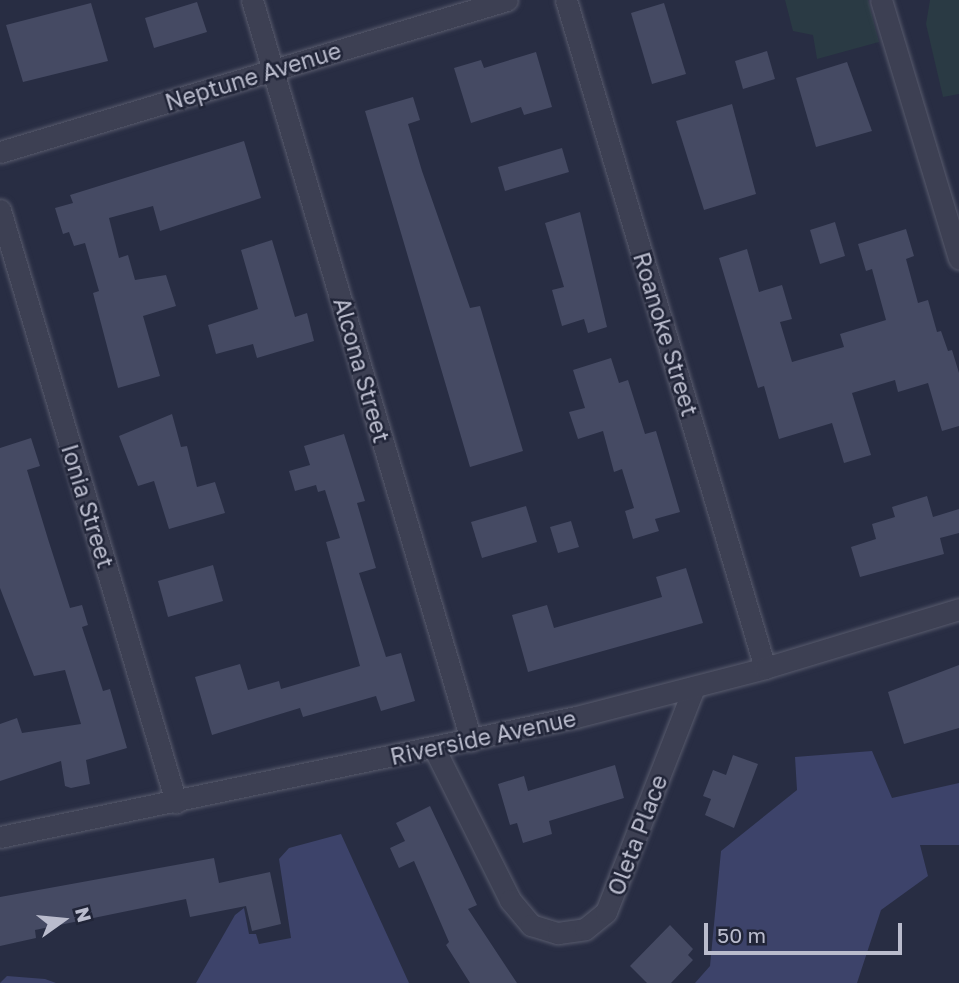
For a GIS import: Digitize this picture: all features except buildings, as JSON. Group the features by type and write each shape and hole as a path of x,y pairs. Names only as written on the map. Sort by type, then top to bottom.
{"street":[{"name":"Alcona Street","path":"252,0 471,740"},
{"name":"Neptune Avenue","path":"0,152 507,0"},
{"name":"Roanoke Street","path":"566,0 765,668"},
{"path":"881,0 959,259"},
{"name":"Ionia Street","path":"0,210 176,802"},
{"name":"Riverside Avenue","path":"0,837 434,748 694,687 959,609"},
{"name":"Oleta Place","path":"434,748 510,901 531,925 558,933 585,929 606,912 694,687"}],"shaded area":[{"path":"785,0 868,0 879,42 817,59 813,35 793,31"},
{"path":"930,0 959,0 959,94 943,97 926,24"}],"water":[{"path":"872,751 892,798 959,783 959,845 920,845 928,876 881,910 857,983 695,983 710,966 721,851 797,790 795,757"},
{"path":"341,834 409,983 196,983 235,915 244,908 249,934 256,934 259,944 291,938 279,859 289,848"},
{"path":"7,976 45,979 56,983 0,983"}]}
